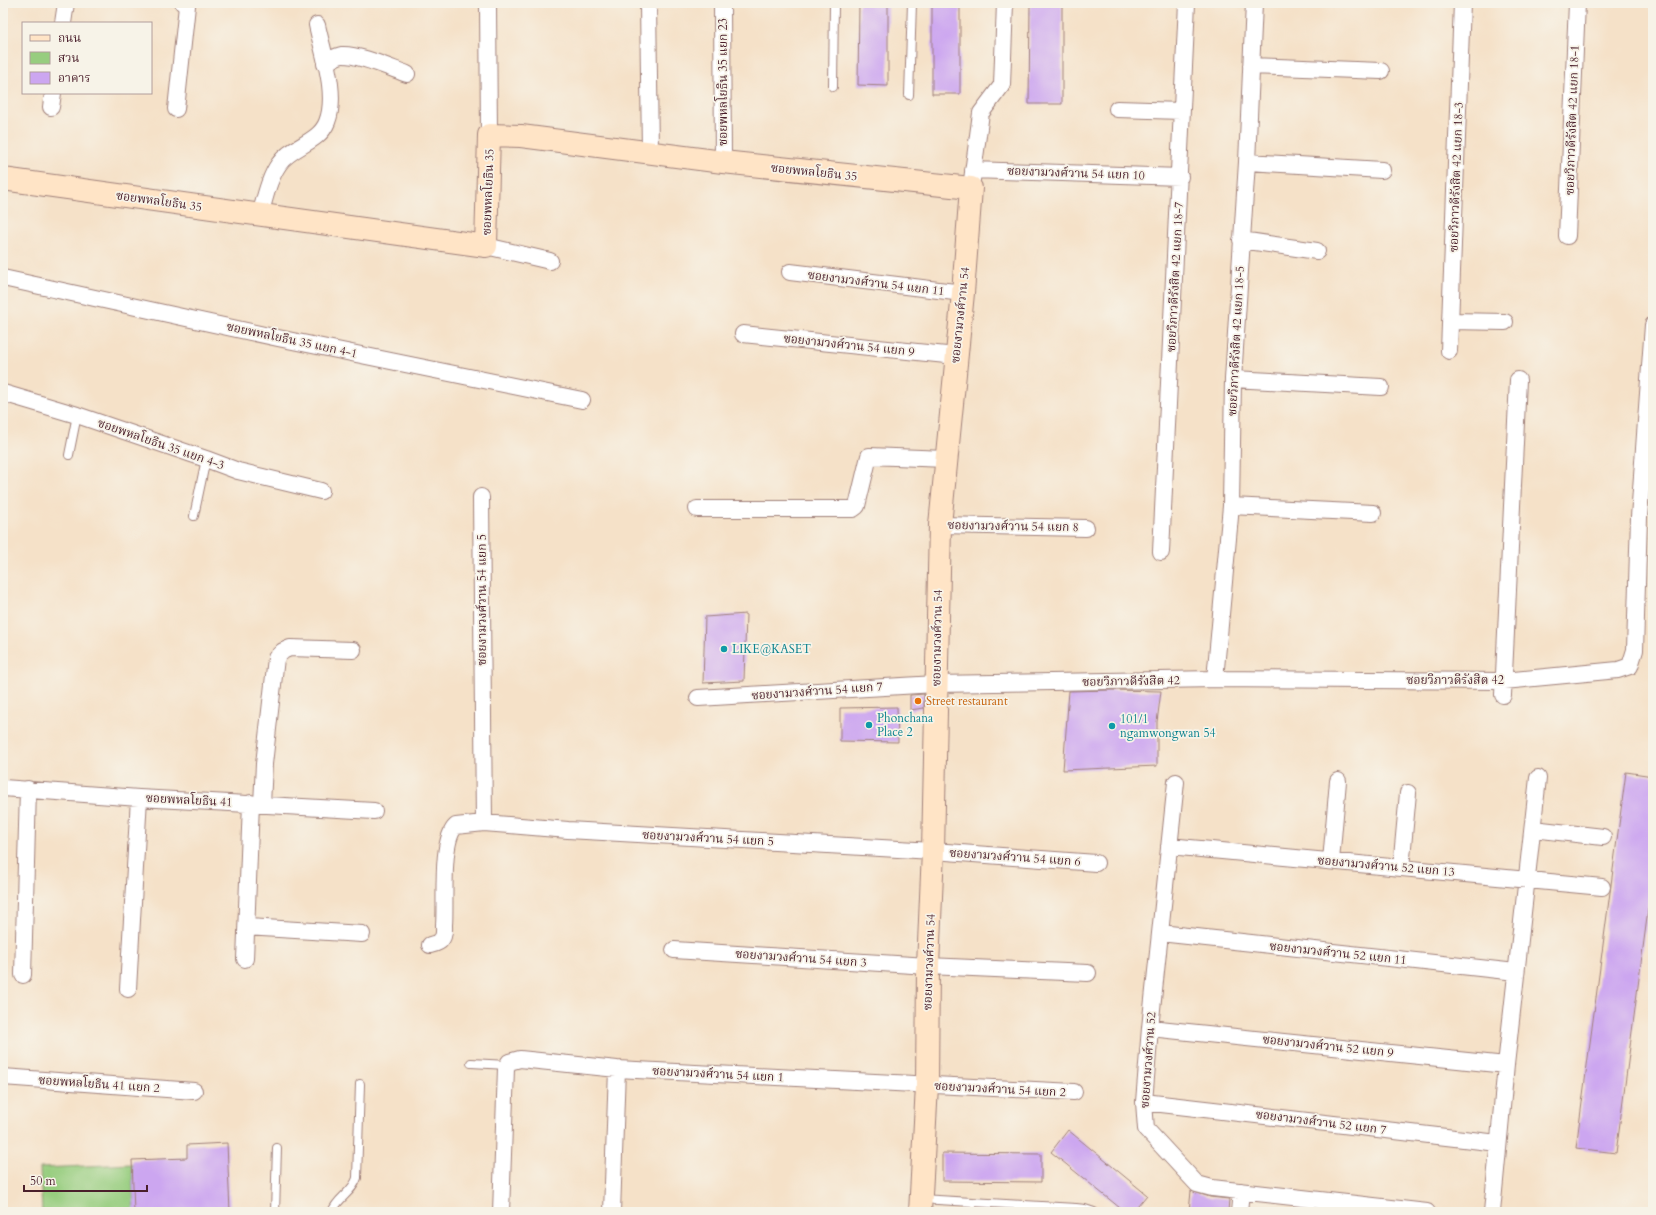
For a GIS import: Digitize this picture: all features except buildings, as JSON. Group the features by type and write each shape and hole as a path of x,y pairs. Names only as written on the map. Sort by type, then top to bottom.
{"street":[{"path":"63,22 66,3"},
{"path":"176,109 187,6 183,3"},
{"path":"488,3 490,135"},
{"path":"648,3 650,152"},
{"name":"ซอยพหลโยธิน 35 แยก 23","path":"722,3 724,162"},
{"name":"ซอยงามวงศ์วาน 54","path":"920,1206 927,1086 928,966 933,851 940,525 972,179 981,114 1002,85 1005,3"},
{"name":"ซอยวิภาวดีรังสิต 42 แยก 18-7","path":"1161,552 1180,177 1187,3"},
{"name":"ซอยวิภาวดีรังสิต 42 แยก 18-5","path":"1215,679 1231,506 1233,379 1247,162 1254,3"},
{"name":"ซอยวิภาวดีรังสิต 42 แยก 18-3","path":"1449,351 1462,3"},
{"name":"ซอยวิภาวดีรังสิต 42 แยก 18-1","path":"1567,236 1577,3"},
{"path":"260,215 269,184 279,163 321,132 329,115 331,97 317,26"},
{"path":"325,64 333,58 353,56 407,74"},
{"path":"1251,66 1381,71"},
{"path":"1117,109 1182,111"},
{"name":"ซอยพหลโยธิน 35","path":"3,179 486,246 490,135 521,136 724,162 972,179"},
{"path":"1247,162 1382,170"},
{"name":"ซอยงามวงศ์วาน 54 แยก 10","path":"972,179 1180,177"},
{"path":"1241,240 1317,251"},
{"path":"486,246 550,261"},
{"name":"ซอยงามวงศ์วาน 54 แยก 11","path":"790,272 962,293"},
{"name":"ซอยพหลโยธิน 35 แยก 4-1","path":"3,278 270,336 582,400"},
{"path":"1450,321 1505,322"},
{"name":"ซอยวิภาวดีรังสิต 42","path":"936,684 1215,679 1504,688 1618,670 1630,666 1635,650 1646,517 1653,325"},
{"name":"ซอยงามวงศ์วาน 54 แยก 9","path":"743,334 956,356"},
{"path":"1233,379 1381,387"},
{"path":"1504,688 1518,380"},
{"name":"ซอยพหลโยธิน 35 แยก 4-3","path":"3,393 77,415 238,471 321,490"},
{"path":"697,509 853,509 856,506 869,456 946,459"},
{"name":"ซอยงามวงศ์วาน 54 แยก 5","path":"482,496 484,823"},
{"path":"1231,506 1373,513"},
{"name":"ซอยงามวงศ์วาน 54 แยก 8","path":"940,525 1086,528"},
{"path":"245,959 256,804 264,764 276,658 283,651 290,648 353,650"},
{"name":"ซอยงามวงศ์วาน 54 แยก 7","path":"698,698 936,684"},
{"path":"1492,1212 1506,1065 1538,778"},
{"path":"1331,861 1338,781"},
{"name":"ซอยงามวงศ์วาน 52","path":"1176,782 1150,1028 1144,1102 1146,1129 1197,1184 1212,1188 1427,1212"},
{"name":"ซอยพหลโยธิน 41","path":"3,788 140,798 374,811"},
{"path":"23,975 28,789"},
{"path":"1401,868 1408,793"},
{"path":"128,989 140,798"},
{"name":"ซอยงามวงศ์วาน 54 แยก 5","path":"430,945 439,942 443,937 445,915 445,871 449,836 456,826 484,823 568,830 933,851"},
{"path":"1533,829 1603,837"},
{"name":"ซอยงามวงศ์วาน 52 แยก 13","path":"1169,846 1602,887"},
{"name":"ซอยงามวงศ์วาน 54 แยก 6","path":"933,851 1096,863"},
{"path":"247,927 362,934"},
{"name":"ซอยงามวงศ์วาน 52 แยก 11","path":"1160,933 1516,972"},
{"name":"ซอยงามวงศ์วาน 54 แยก 3","path":"674,950 928,966 1088,973"},
{"name":"ซอยงามวงศ์วาน 52 แยก 9","path":"1150,1028 1506,1065"},
{"name":"ซอยงามวงศ์วาน 54 แยก 1","path":"508,1063 520,1059 617,1069 927,1086"},
{"path":"501,1212 506,1068 508,1063"},
{"path":"612,1212 617,1069"},
{"name":"ซอยพหลโยธิน 41 แยก 2","path":"3,1077 194,1091"},
{"name":"ซอยงามวงศ์วาน 54 แยก 2","path":"927,1086 1074,1092"},
{"name":"ซอยงามวงศ์วาน 52 แยก 7","path":"1144,1102 1498,1143"},
{"path":"1239,1212 1241,1191"}],"lane":[{"path":"833,87 834,3"},
{"path":"909,95 912,3"},
{"path":"68,455 77,415"},
{"path":"194,516 206,459"},
{"path":"471,1063 508,1063"},
{"path":"332,1212 339,1200 355,1185 357,1178 360,1084"},
{"path":"275,1212 277,1148"},
{"path":"920,1206 1076,1208 1094,1212"}],"green space":[{"path":"132,1164 134,1212 42,1212 40,1168"}],"place":[{"name":"LIKE@KASET","path":"724,649"},
{"name":"Street restaurant","path":"918,701"},
{"name":"Phonchana Place 2","path":"869,725"},
{"name":"101/1 ngamwongwan 54","path":"1112,726"}]}
